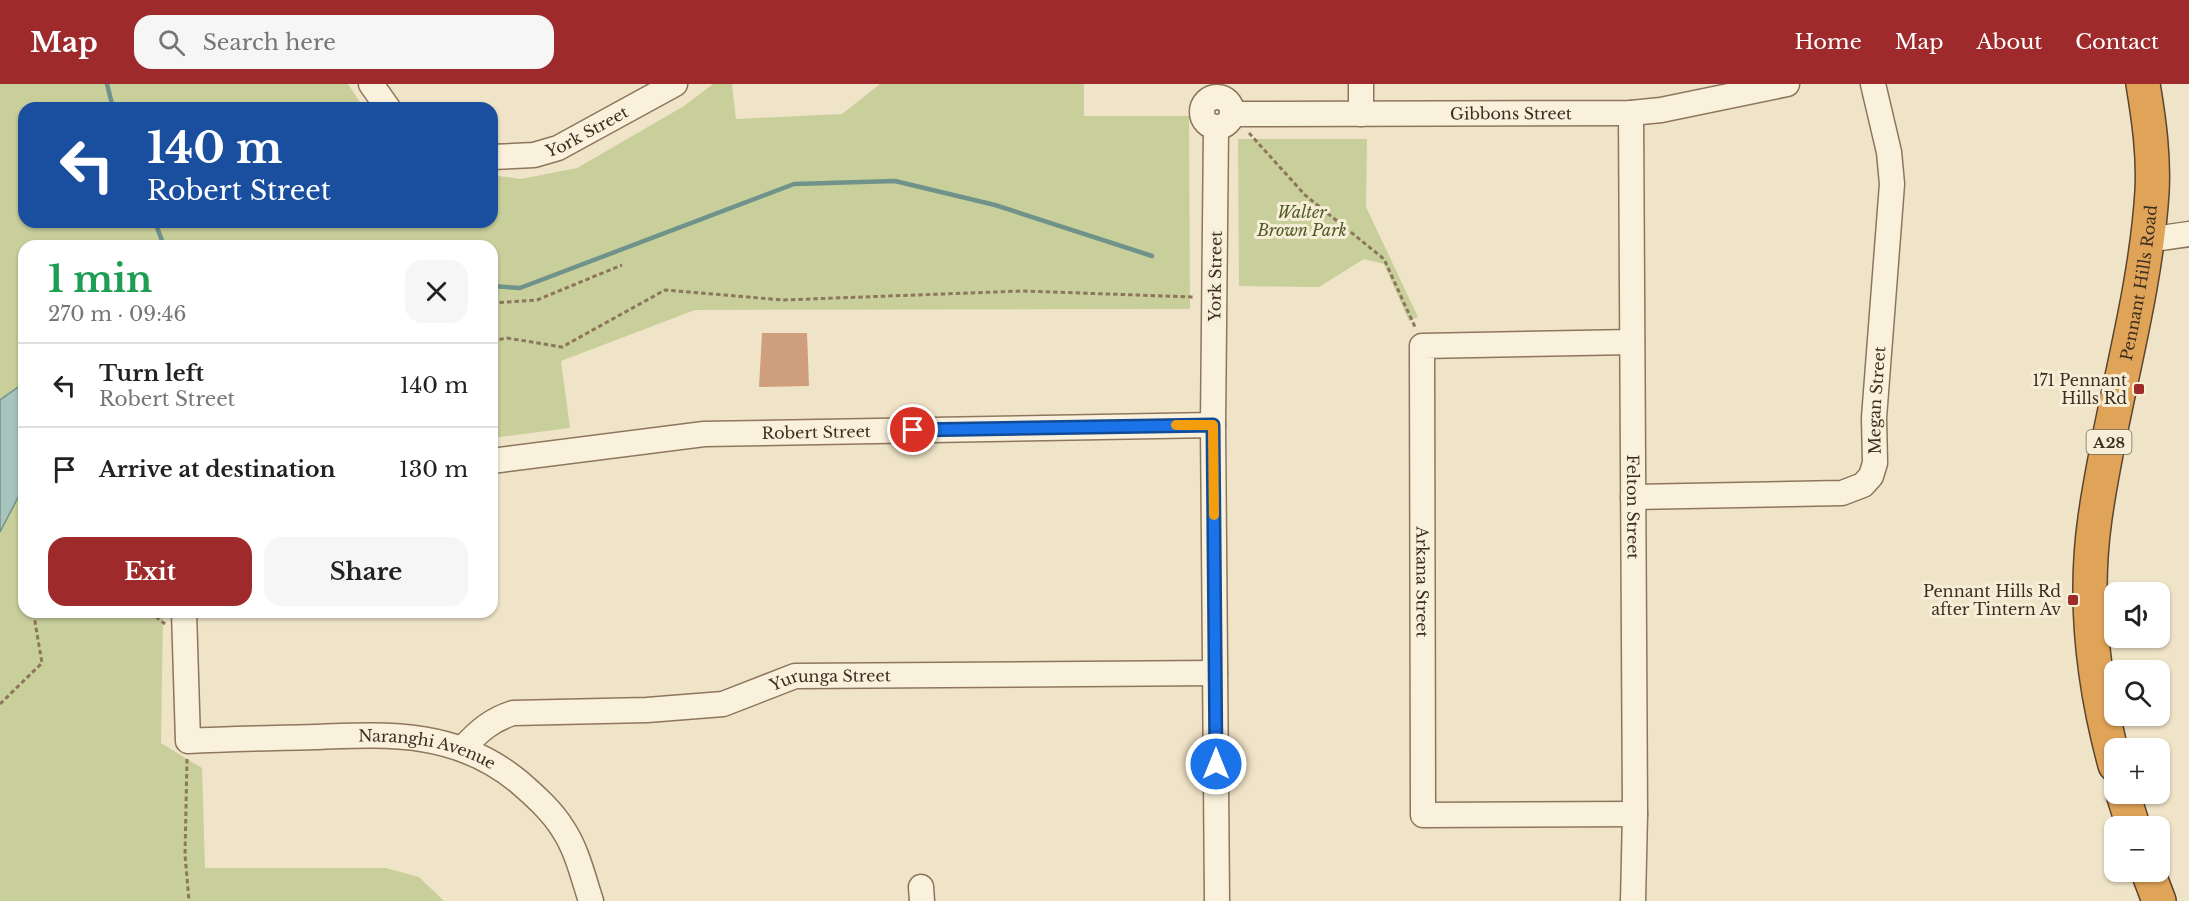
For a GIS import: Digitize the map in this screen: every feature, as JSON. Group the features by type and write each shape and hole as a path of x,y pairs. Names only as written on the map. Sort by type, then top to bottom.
{"highway":[{"name":"Pennant Hills Road","path":"2108,738 2099,700 2094,662 2091,571 2095,519 2147,240 2152,190 2152,155 2143,84"},
{"path":"2152,882 2159,901"}],"street":[{"path":"371,84 384,102"},
{"name":"York Street","path":"498,157 534,155 558,148 675,84"},
{"path":"1361,84 1361,114"},
{"name":"Gibbons Street","path":"1226,107 1361,114 1631,113 1661,111 1787,84"},
{"name":"Megan Street","path":"1633,497 1842,493 1863,485 1871,476 1875,463 1874,418 1892,184 1889,152 1874,84"},
{"name":"York Street","path":"1217,901 1213,425 1215,297 1226,107"},
{"name":"Felton Street","path":"1631,113 1635,814 1633,901"},
{"path":"2147,240 2189,234"},
{"name":"Arkana Street","path":"1632,342 1422,346 1423,816 1635,814"},
{"name":"Robert Street","path":"498,460 704,434 1213,425"},
{"path":"184,618 188,741"},
{"name":"Yurunga Street","path":"463,748 483,727 498,718 513,713 658,710 723,704 795,676 1215,674"},
{"name":"Naranghi Avenue","path":"188,741 384,735 423,738 463,748 500,767 536,796 563,829 591,901"}],"path":[{"path":"1226,107 1305,195 1384,259 1409,310"},
{"path":"498,303 537,300 622,265"},
{"path":"498,340 507,338 562,347 665,290 783,300 1022,291 1215,297"},
{"path":"0,704 42,663 35,622 37,618"},
{"path":"188,741 185,855 189,901"}],"green space":[{"path":"0,84 348,84 360,102 18,102 18,228 498,228 498,176 521,179 577,168 684,106 713,84 732,84 736,119 842,114 880,84 1084,84 1084,116 1189,116 1190,309 695,310 561,361 570,428 498,437 498,240 18,240 18,618 163,618 161,743 202,768 205,868 386,868 419,877 444,901 0,901"},
{"name":"Walter Brown Park","path":"1238,139 1367,139 1366,207 1418,317 1409,321 1384,264 1364,259 1319,287 1239,286"}],"water":[{"path":"18,387 18,498 0,532 0,400"}],"building":[{"path":"762,333 807,333 809,386 759,387"}],"waterway":[{"path":"107,84 112,102"},
{"path":"498,286 520,288 794,184 895,181 995,205 1152,256"},
{"path":"157,228 162,240"}],"slow traffic":[{"path":"1176,425 1213,425 1214,515"}],"place":[{"name":"171 Pennant Hills Rd","path":"2139,389"},
{"name":"Pennant Hills Rd after Tintern Av","path":"2073,600"}],"route":[{"path":"913,430 1213,425 1216,764"}]}
